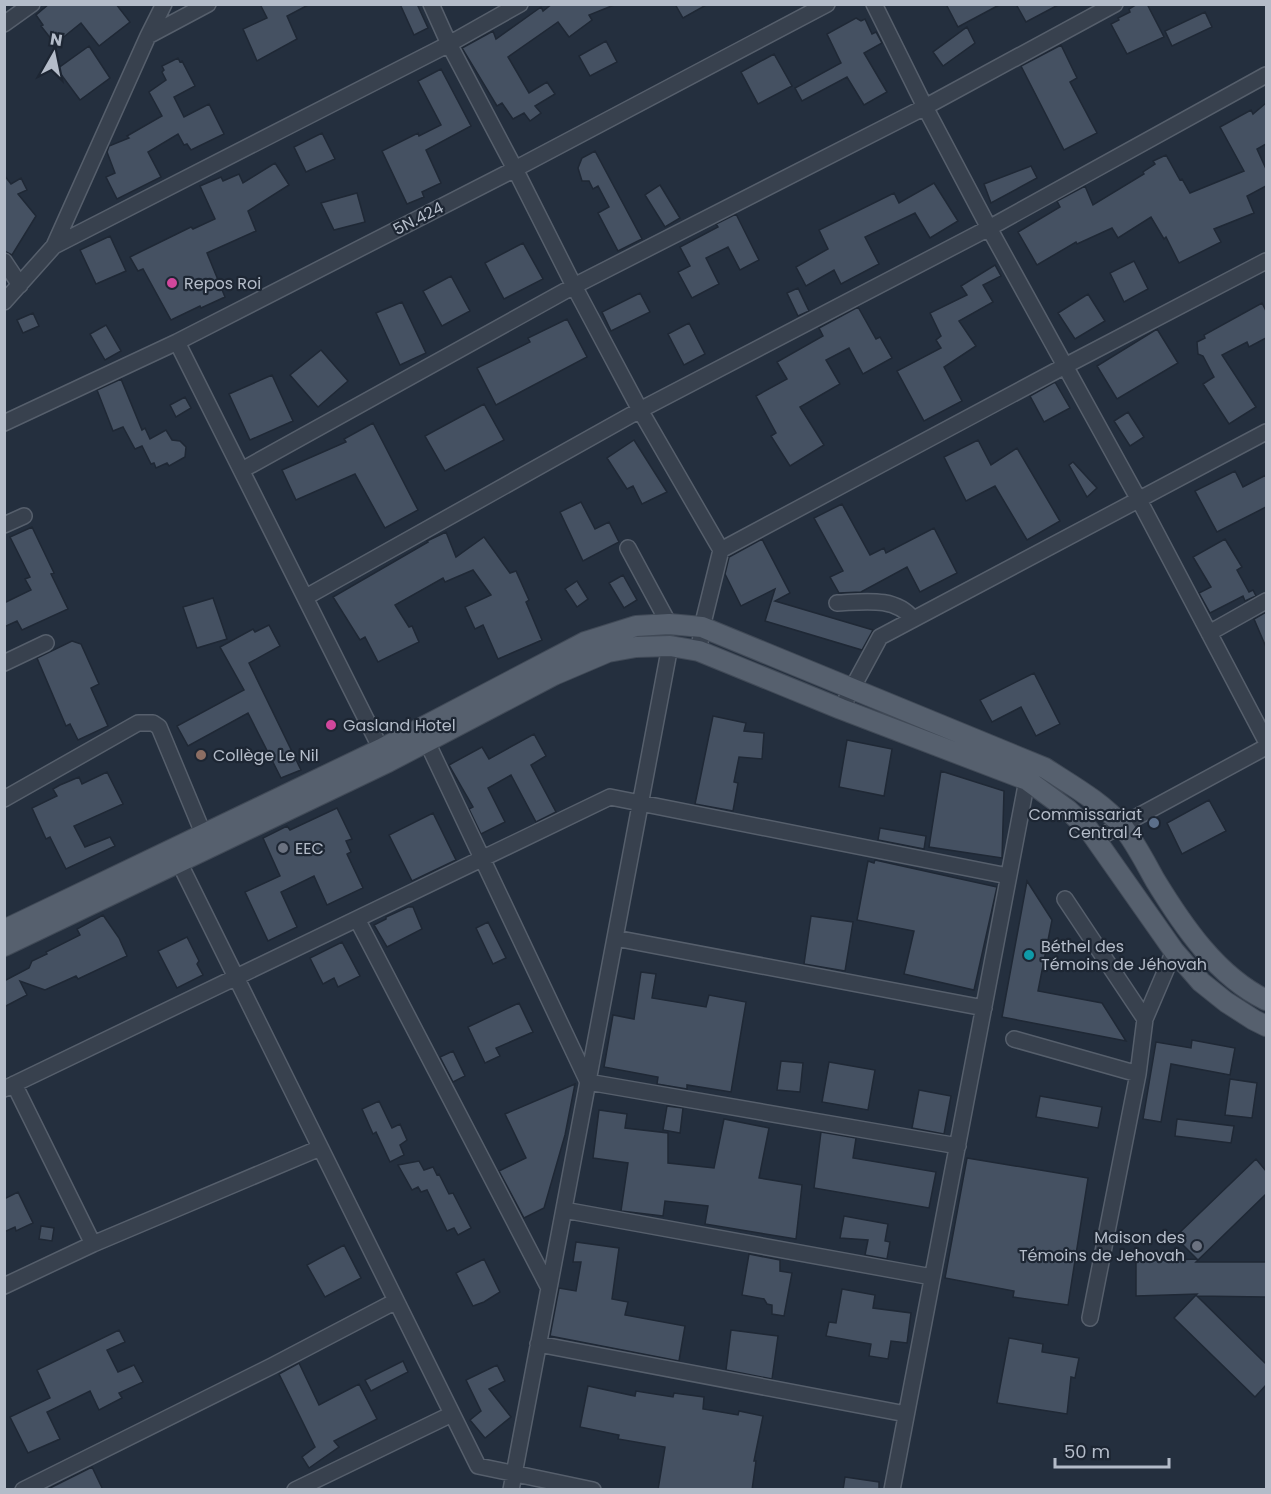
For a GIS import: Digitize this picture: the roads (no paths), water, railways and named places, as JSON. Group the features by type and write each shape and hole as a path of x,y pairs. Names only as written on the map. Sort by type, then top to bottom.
{"main road":[{"path":"4,946 176,856 203,833 381,749 585,642 636,626 669,624 702,627 1045,768 1081,792 1121,825 1189,931 1219,966 1235,980 1266,1000"},
{"path":"4,930 176,856 427,742 555,675 608,652 636,647 670,646 699,651 841,709 1026,780 1068,810 1096,839 1174,951 1201,981 1254,1020 1266,1026"}],"street":[{"path":"4,24 32,4"},
{"path":"4,302 54,246 164,4"},
{"path":"148,36 208,4"},
{"path":"431,4 448,44 574,286 640,410 721,550 702,627 699,651"},
{"path":"54,246 448,44 520,4"},
{"name":"5N.424","path":"4,423 177,342 515,169 827,4"},
{"path":"874,4 989,228 1139,500 1266,741"},
{"path":"242,470 574,286 925,107 1115,4"},
{"path":"306,597 640,410 989,228 1266,75"},
{"path":"4,261 20,285"},
{"path":"721,550 1266,261"},
{"path":"177,342 381,749"},
{"path":"841,709 880,637 1266,432"},
{"path":"4,525 24,516"},
{"path":"628,548 669,624"},
{"path":"1209,633 1266,601"},
{"path":"837,603 891,604 908,613 913,619"},
{"path":"4,663 46,643"},
{"path":"511,1490 670,646"},
{"path":"4,799 138,723 153,723 159,727 203,833"},
{"path":"427,742 588,1082"},
{"path":"1096,839 1266,747"},
{"path":"892,1490 1026,780"},
{"path":"93,1244 9,1087 610,796 1008,876"},
{"path":"176,856 478,1466 594,1490"},
{"path":"1065,899 1145,1019"},
{"path":"357,919 549,1288"},
{"path":"615,938 984,1008"},
{"path":"1090,1318 1138,1074 1145,1019 1174,951"},
{"path":"1014,1039 1138,1074"},
{"path":"588,1082 958,1146"},
{"path":"4,1286 93,1244 320,1148"},
{"path":"564,1210 932,1277"},
{"path":"23,1490 272,1366 396,1301"},
{"path":"538,1344 906,1414"},
{"path":"295,1490 452,1414"}],"place":[{"name":"Repos Roi","path":"172,283"},
{"name":"Gasland Hotel","path":"331,725"},
{"name":"Collège Le Nil","path":"201,755"},
{"name":"Commissariat Central 4","path":"1154,823"},
{"name":"EEC","path":"283,848"},
{"name":"Béthel des Témoins de Jéhovah","path":"1029,955"},
{"name":"Maison des Témoins de Jehovah","path":"1197,1246"}]}
